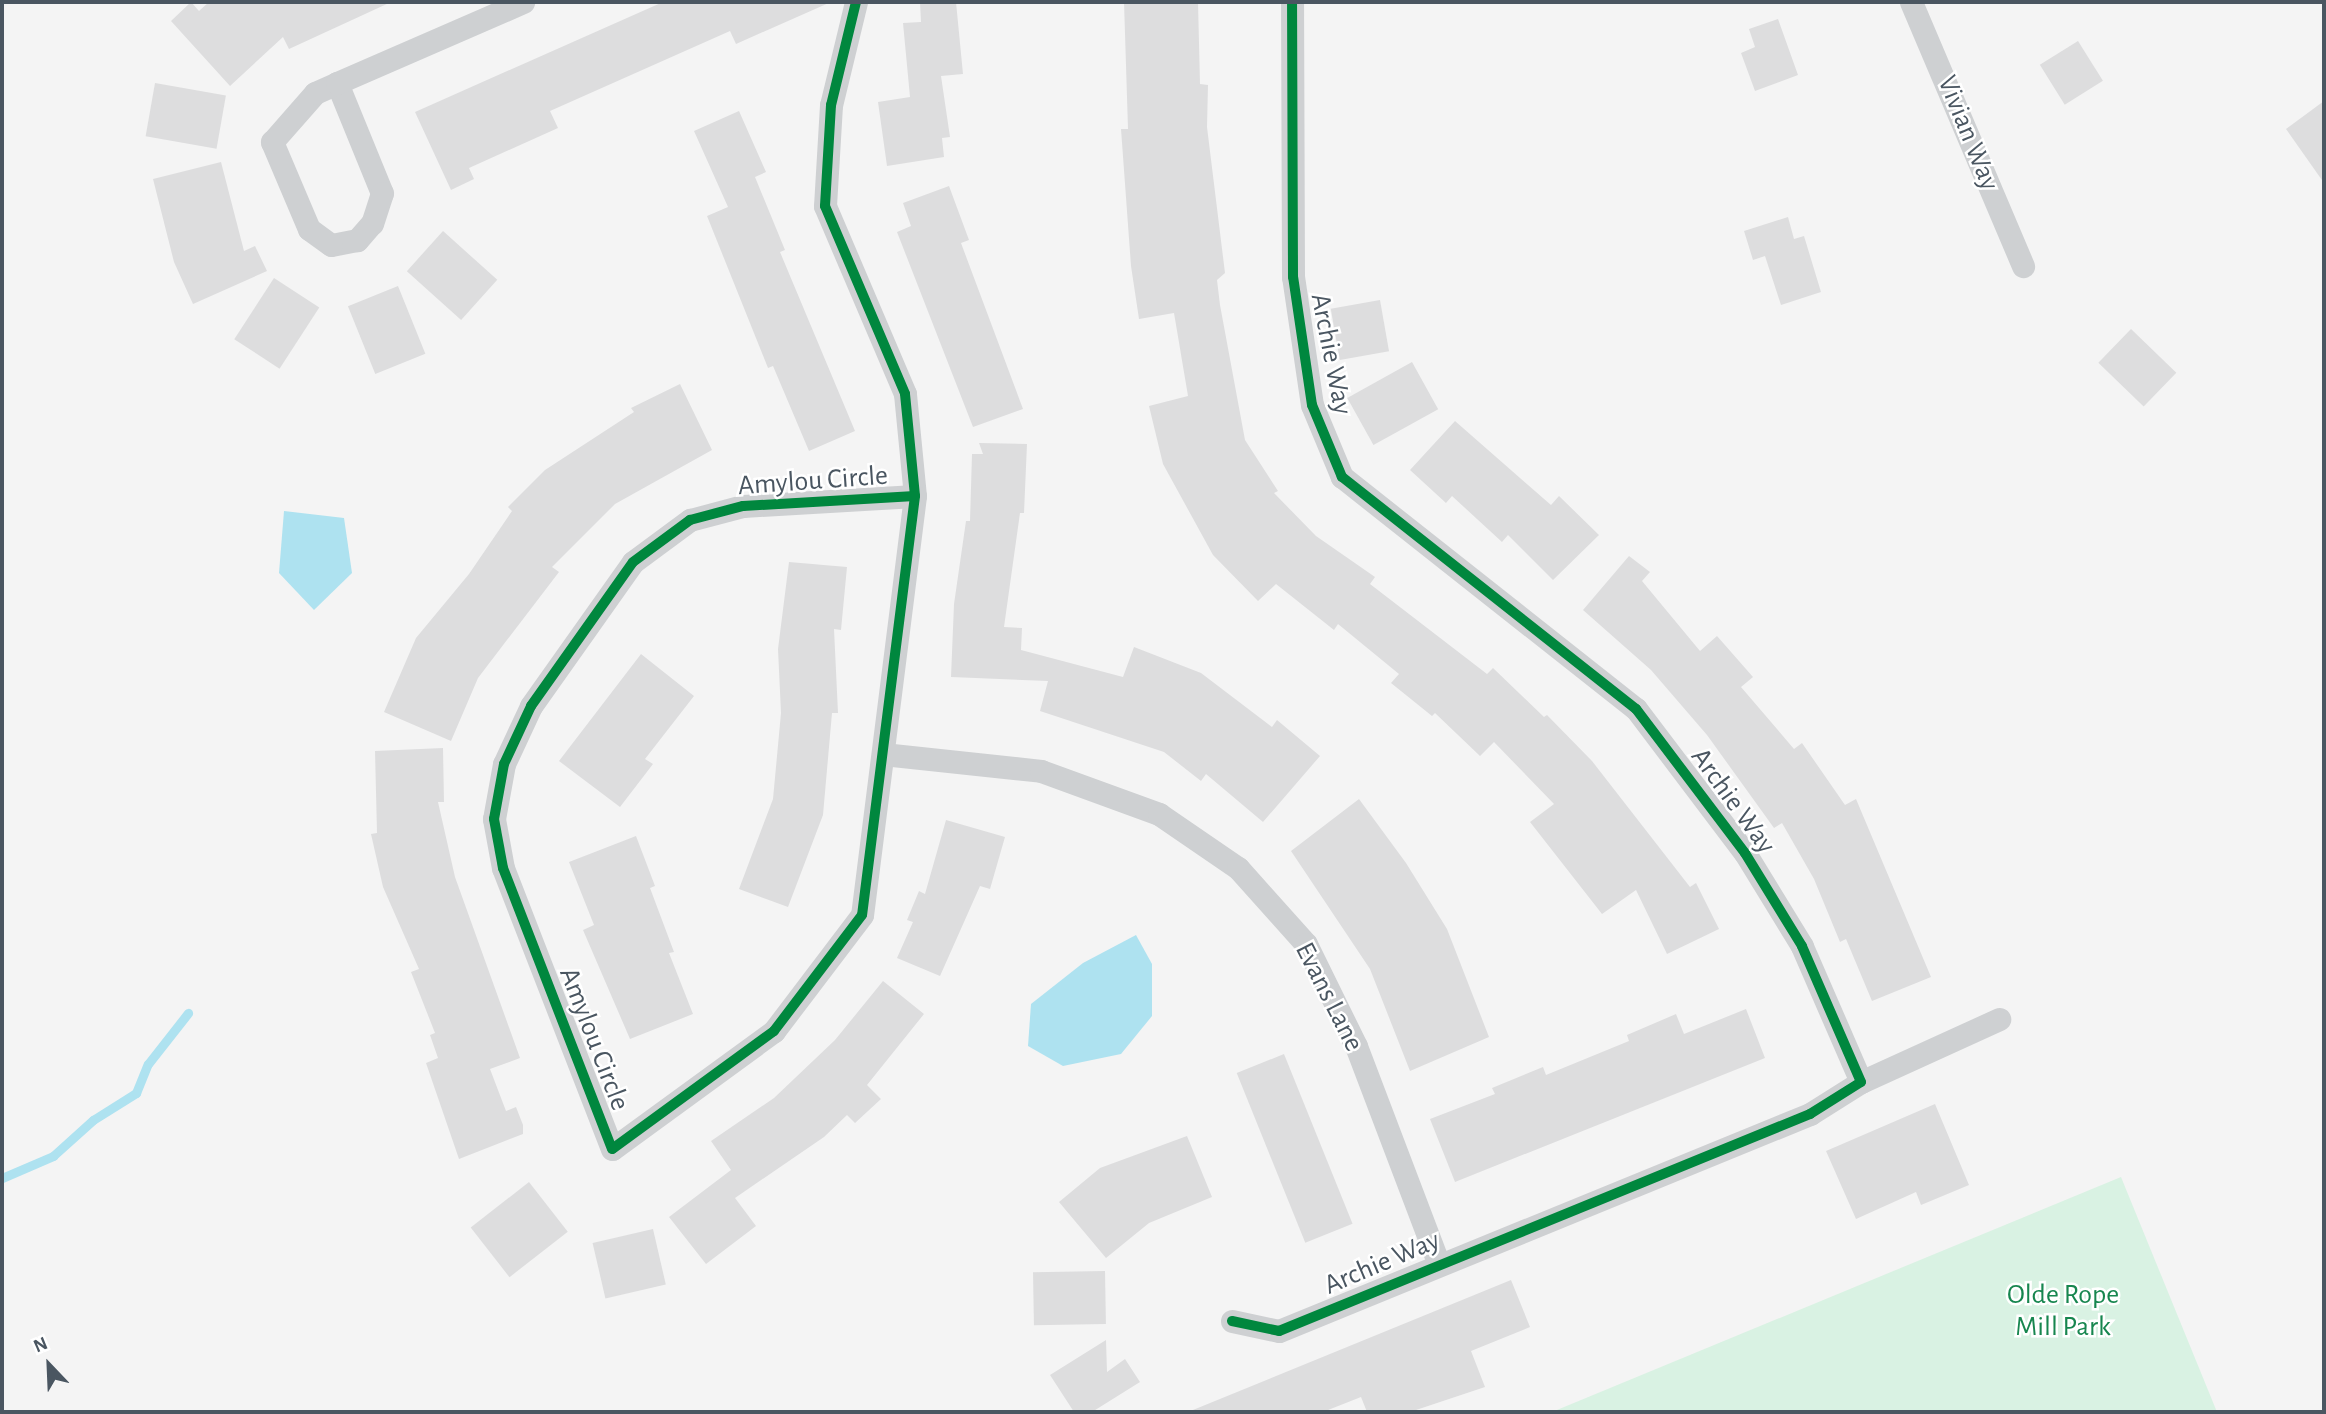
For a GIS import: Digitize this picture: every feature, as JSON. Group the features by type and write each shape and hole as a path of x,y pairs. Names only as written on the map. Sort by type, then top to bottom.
{"street":[{"path":"337,83 382,193 372,223 357,240 331,245 309,229 272,142 315,93 337,83 523,2"},
{"name":"Amylou Circle","path":"856,2 831,105 825,206 905,394 915,496 862,915 774,1031 612,1149 503,867 494,819 504,764 531,706 633,562 690,520 743,506 915,496"},
{"name":"Archie Way","path":"1232,1321 1279,1331 1810,1114 1861,1082 1802,946 1745,853 1636,709 1342,477 1312,405 1293,277 1292,2"},
{"name":"Vivian Way","path":"1911,2 2023,266"},
{"name":"Evans Lane","path":"883,754 1041,771 1159,814 1238,868 1306,944 1356,1046 1438,1264"},
{"path":"1861,1082 1999,1019"}],"green space":[{"name":"Olde Rope Mill Park","path":"2121,1177 2217,1412 1552,1412"}],"water":[{"path":"284,511 344,518 352,573 314,610 279,573"},
{"path":"1136,935 1152,964 1152,1016 1121,1054 1063,1066 1028,1046 1031,1004 1083,963"}],"building":[{"path":"191,2 199,11 209,2 389,3 289,49 283,37 230,86 171,21"},
{"path":"663,2 831,2 736,44 730,31 550,111 558,128 469,168 474,179 451,190 415,112"},
{"path":"920,2 956,2 963,74 941,76 950,137 942,138 944,157 887,166 878,102 910,97 903,23 921,22"},
{"path":"1124,2 1198,2 1200,84 1208,85 1207,127 1225,273 1217,280 1220,305 1245,440 1278,491 1274,493 1316,536 1375,577 1370,584 1487,674 1493,668 1544,717 1547,715 1592,761 1690,887 1696,883 1719,929 1667,954 1636,890 1602,914 1530,822 1554,804 1494,742 1480,756 1435,713 1432,716 1391,683 1399,674 1338,624 1334,630 1276,584 1258,601 1213,555 1163,464 1149,406 1188,396 1174,313 1139,319 1131,266 1121,129 1128,129"},
{"path":"1778,19 1798,75 1755,91 1741,53 1755,47 1749,29"},
{"path":"2078,41 2103,81 2065,105 2040,65"},
{"path":"155,83 226,96 217,149 146,136"},
{"path":"2324,101 2324,183 2286,129"},
{"path":"739,111 766,172 755,177 785,250 780,252 855,431 809,451 773,366 768,368 707,216 728,207 694,131"},
{"path":"221,162 244,251 255,246 267,271 193,304 174,262 153,179"},
{"path":"949,186 969,240 961,243 1023,409 973,427 897,232 911,226 903,203"},
{"path":"1788,217 1794,239 1804,236 1821,292 1781,305 1765,256 1753,260 1744,231"},
{"path":"443,231 497,280 461,320 407,271"},
{"path":"274,278 319,307 280,369 234,339"},
{"path":"398,286 425,354 375,374 348,306"},
{"path":"1380,300 1389,351 1340,360 1331,309"},
{"path":"2131,329 2176,373 2144,407 2098,363"},
{"path":"1412,362 1438,409 1373,445 1347,398"},
{"path":"680,384 712,450 615,504 552,567 559,572 478,678 451,741 384,712 416,638 469,574 512,511 508,507 545,470 634,412 631,408"},
{"path":"1455,421 1551,505 1559,496 1599,535 1553,580 1508,535 1502,542 1452,496 1446,503 1410,470"},
{"path":"979,443 1027,444 1024,513 1020,513 1004,627 1022,628 1021,650 1123,677 1134,647 1201,673 1272,727 1277,720 1320,756 1263,822 1206,774 1201,781 1164,752 1040,711 1048,681 951,677 954,604 966,521 970,521 972,454 983,454"},
{"path":"1629,556 1650,572 1642,581 1700,651 1717,636 1753,677 1741,687 1794,749 1802,743 1845,805 1856,799 1931,977 1872,1001 1846,939 1840,942 1814,879 1782,823 1774,828 1707,735 1651,670 1583,610"},
{"path":"789,562 847,567 841,630 834,629 838,713 832,713 823,815 788,907 739,889 773,799 781,713 778,649"},
{"path":"641,654 694,696 645,759 653,764 620,807 559,761"},
{"path":"443,748 444,802 438,802 455,877 520,1058 490,1069 506,1111 516,1107 523,1125 523,1134 459,1159 426,1063 438,1058 430,1035 435,1033 411,972 419,969 383,887 371,834 377,833 375,751"},
{"path":"1359,799 1406,863 1447,929 1489,1037 1410,1071 1370,969 1291,851"},
{"path":"946,820 1005,837 990,889 980,886 940,976 897,958 913,922 907,920 919,891 925,894"},
{"path":"636,836 655,886 650,888 674,952 669,953 693,1014 630,1039 583,930 594,925 569,862"},
{"path":"883,981 924,1014 867,1085 881,1099 855,1123 847,1115 824,1137 735,1198 756,1226 706,1264 669,1217 731,1170 711,1141 774,1098 835,1040"},
{"path":"1746,1009 1765,1058 1455,1182 1430,1119 1495,1094 1492,1088 1543,1067 1546,1075 1629,1041 1627,1035 1676,1014 1684,1034"},
{"path":"1284,1054 1353,1224 1305,1243 1237,1073"},
{"path":"1935,1104 1969,1185 1921,1205 1916,1192 1856,1219 1826,1151"},
{"path":"1187,1136 1212,1197 1149,1223 1106,1258 1059,1202 1100,1168"},
{"path":"529,1182 568,1232 509,1277 471,1228"},
{"path":"653,1229 666,1285 605,1298 593,1243"},
{"path":"1105,1271 1106,1324 1034,1325 1033,1272"},
{"path":"1511,1280 1530,1327 1471,1351 1485,1387 1410,1412 1367,1412 1361,1397 1323,1412 1188,1412"},
{"path":"1106,1340 1107,1372 1125,1359 1140,1382 1092,1412 1074,1412 1050,1375"}],"waterway":[{"path":"2,1178 53,1156 93,1120 136,1093 148,1064 188,1013"}],"cycle path":[{"path":"856,2 831,105 825,206 905,394 915,496 862,915 774,1031 612,1149 503,868 494,819 504,764 531,706 633,562 690,520 743,506 915,496"},
{"path":"1232,1321 1279,1331 1810,1114 1861,1082 1802,946 1745,853 1636,709 1342,477 1312,405 1293,277 1292,2"}]}
